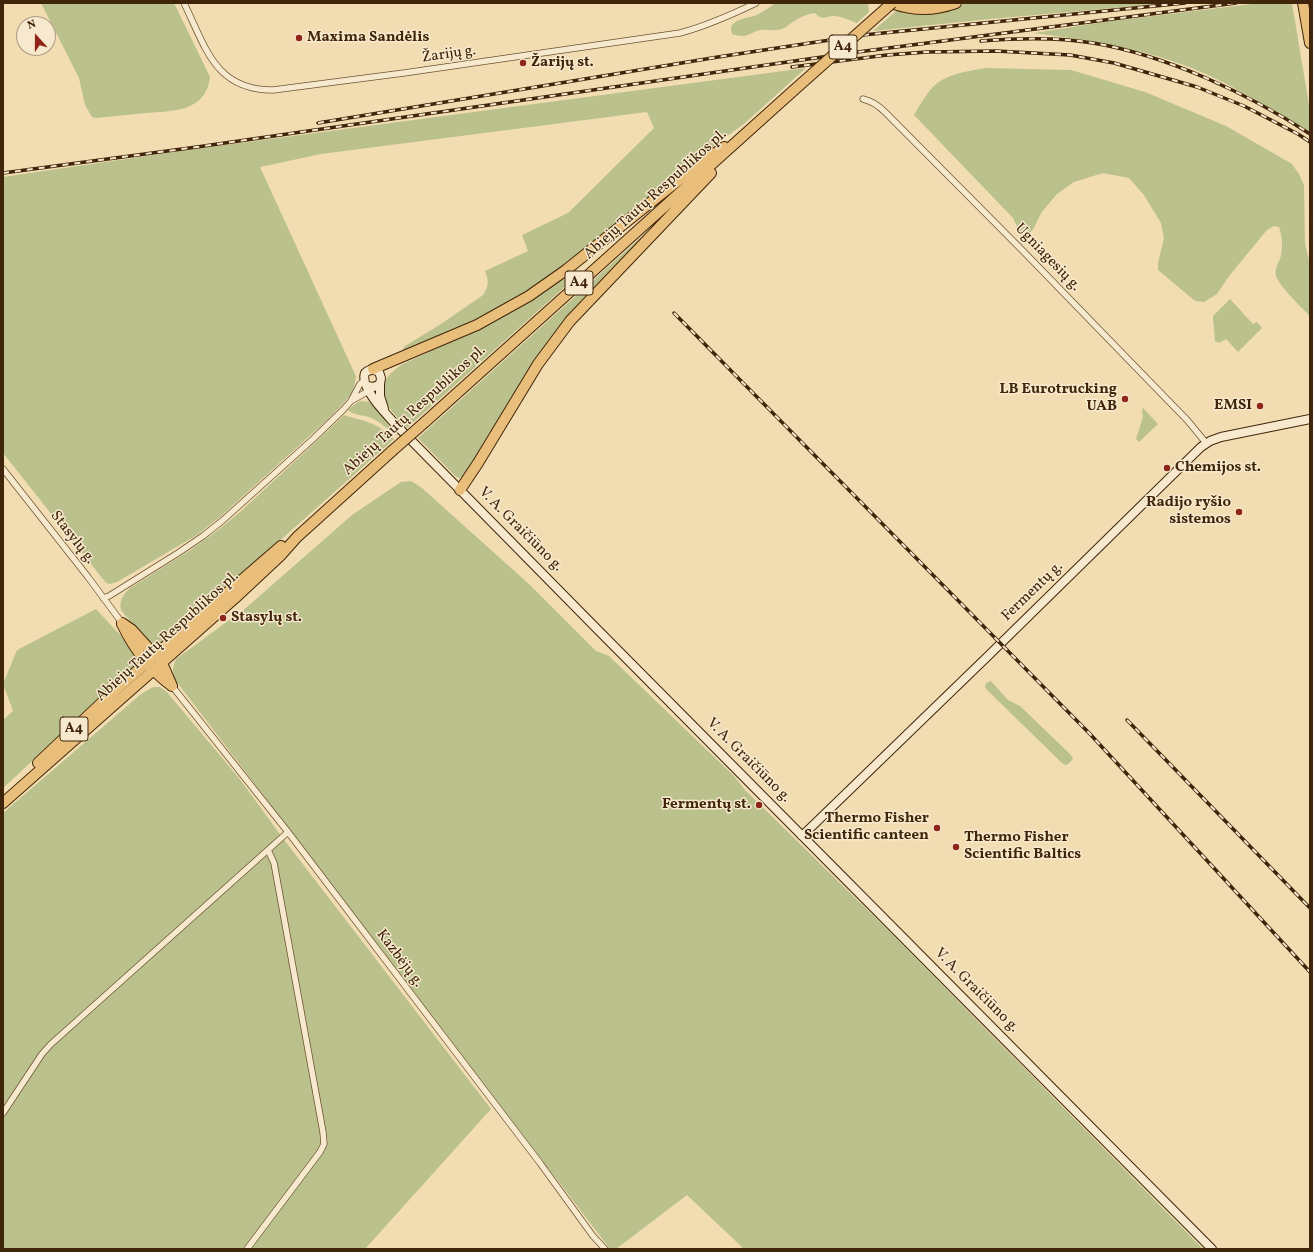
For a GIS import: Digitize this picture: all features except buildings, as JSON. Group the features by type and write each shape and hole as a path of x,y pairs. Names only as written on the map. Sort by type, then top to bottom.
{"highway":[{"path":"892,3 921,10 956,3"},
{"name":"Abiejų Tautų Respublikos pl.","path":"3,803 258,577 297,537 892,3"},
{"path":"1303,3 1310,43"},
{"path":"373,369 477,324 529,296 566,270 702,162 748,132"},
{"path":"460,490 538,364 570,321 701,184 734,145"},
{"name":"Abiejų Tautų Respublikos pl.","path":"3,796 155,654 273,553 297,537"},
{"path":"122,623 132,630 155,654 162,663 172,686"},
{"path":"122,623 134,646 153,671 172,686"}],"main road":[{"path":"373,369 379,372 381,378 370,386 365,373 373,369"},
{"name":"V. A. Graičiūno g.","path":"370,386 380,396 384,410"},
{"name":"V. A. Graičiūno g.","path":"370,386 375,401 399,428 1212,1249"},
{"name":"Fermentų g.","path":"802,836 1206,443 1220,437 1310,419"}],"street":[{"name":"Žarijų g.","path":"184,3 208,52 220,70 241,86 260,90 273,90 388,75 680,33 698,28 756,3"},
{"name":"Ugniagesių g.","path":"863,99 878,105 885,112 1023,251 1188,421 1206,443"},
{"path":"351,401 360,384 370,386"},
{"path":"103,598 109,596 178,553 217,524 313,439 351,401 370,386"},
{"name":"Stasylų g.","path":"3,469 88,577 122,623"},
{"name":"Kazbėjų g.","path":"172,686 288,832 540,1162 593,1236 605,1249"},
{"path":"3,1113 42,1054 51,1044 288,832"},
{"path":"247,1249 320,1152 324,1144 274,863 268,850"}],"green space":[{"path":"41,3 174,3 210,77 207,89 202,97 195,103 177,110 96,118 92,117 85,105 79,78 56,33 56,16 48,16"},
{"path":"776,3 868,3 869,12 857,23 835,16 823,18 815,13 802,17 779,30 759,30 744,36 732,34 731,26 735,22 757,15"},
{"path":"966,3 1170,3 873,31 896,11 913,15 931,14 949,10"},
{"path":"1260,3 1292,3 1310,111 1310,132 1240,91 1204,73 1166,59 1117,46 1034,33 1104,22"},
{"path":"806,68 745,123 684,168 545,281 475,321 401,352 405,346 441,324 483,295 488,283 485,271 528,251 522,235 568,213 654,128 647,112 321,154 260,167 354,372 356,377 354,387 351,394 326,421 220,517 197,535 117,582 110,584 106,583 3,453 3,177 187,150"},
{"path":"986,68 1071,70 1145,92 1226,126 1292,164 1304,185 1305,244 1310,264 1310,316 1286,291 1276,276 1276,270 1282,252 1282,244 1279,227 1274,226 1267,230 1229,276 1217,294 1204,302 1195,301 1158,270 1158,263 1164,238 1161,223 1144,195 1129,178 1103,173 1074,182 1057,194 1041,213 1034,228 1028,235 1019,231 1013,218 914,115 930,91 941,80 960,73"},
{"path":"640,238 641,239 593,288 559,326 516,390 467,475 459,478 455,476 418,438"},
{"path":"563,279 568,284 407,428 387,404 383,389 385,381 391,373 401,365 482,327 522,306"},
{"path":"1230,299 1253,324 1257,322 1262,328 1238,352 1226,339 1219,343 1215,341 1213,316"},
{"path":"360,401 369,402 373,405 398,436 375,420 366,416 354,414 348,410"},
{"path":"1143,408 1158,424 1139,442 1136,439 1143,417"},
{"path":"344,415 373,424 394,439 166,642 153,643 145,638 121,610 121,600 130,588 189,551 217,531 240,512"},
{"path":"411,481 422,488 530,585 596,651 609,656 734,776 745,790 889,931 1203,1249 744,1249 687,1195 616,1249 610,1249 176,681 174,675 173,668 176,659 247,607 352,515 401,482"},
{"path":"96,609 133,649 136,658 133,668 3,788 3,720 13,711 3,684 17,650"},
{"path":"991,681 1008,700 1020,706 1071,755 1073,759 1068,764 1065,765 1062,763 987,690 985,687 986,683"},
{"path":"153,687 160,687 166,691 239,778 282,837 491,1109 365,1249 3,1249 3,813 141,694"}],"railway":[{"path":"318,123 718,57 863,35 1185,3"},
{"path":"3,173 197,147 850,53 1236,3"},
{"path":"981,41 1051,39 1079,41 1121,49 1149,57 1206,78 1261,105 1310,134"},
{"path":"792,67 887,55 927,52 996,51 1070,55 1114,63 1197,87 1244,106 1298,134 1310,142"},
{"path":"674,313 1090,734 1310,972"},
{"path":"1127,720 1310,908"}],"place":[{"name":"Maxima Sandėlis","path":"299,38"},
{"name":"Žarijų st.","path":"523,63"},
{"name":"LB Eurotrucking UAB","path":"1125,399"},
{"name":"EMSI","path":"1260,406"},
{"name":"Chemijos st.","path":"1167,468"},
{"name":"Radijo ryšio sistemos","path":"1239,512"},
{"name":"Stasylų st.","path":"223,618"},
{"name":"Fermentų st.","path":"759,805"},
{"name":"Thermo Fisher Scientific canteen","path":"937,828"},
{"name":"Thermo Fisher Scientific Baltics","path":"956,847"}]}
